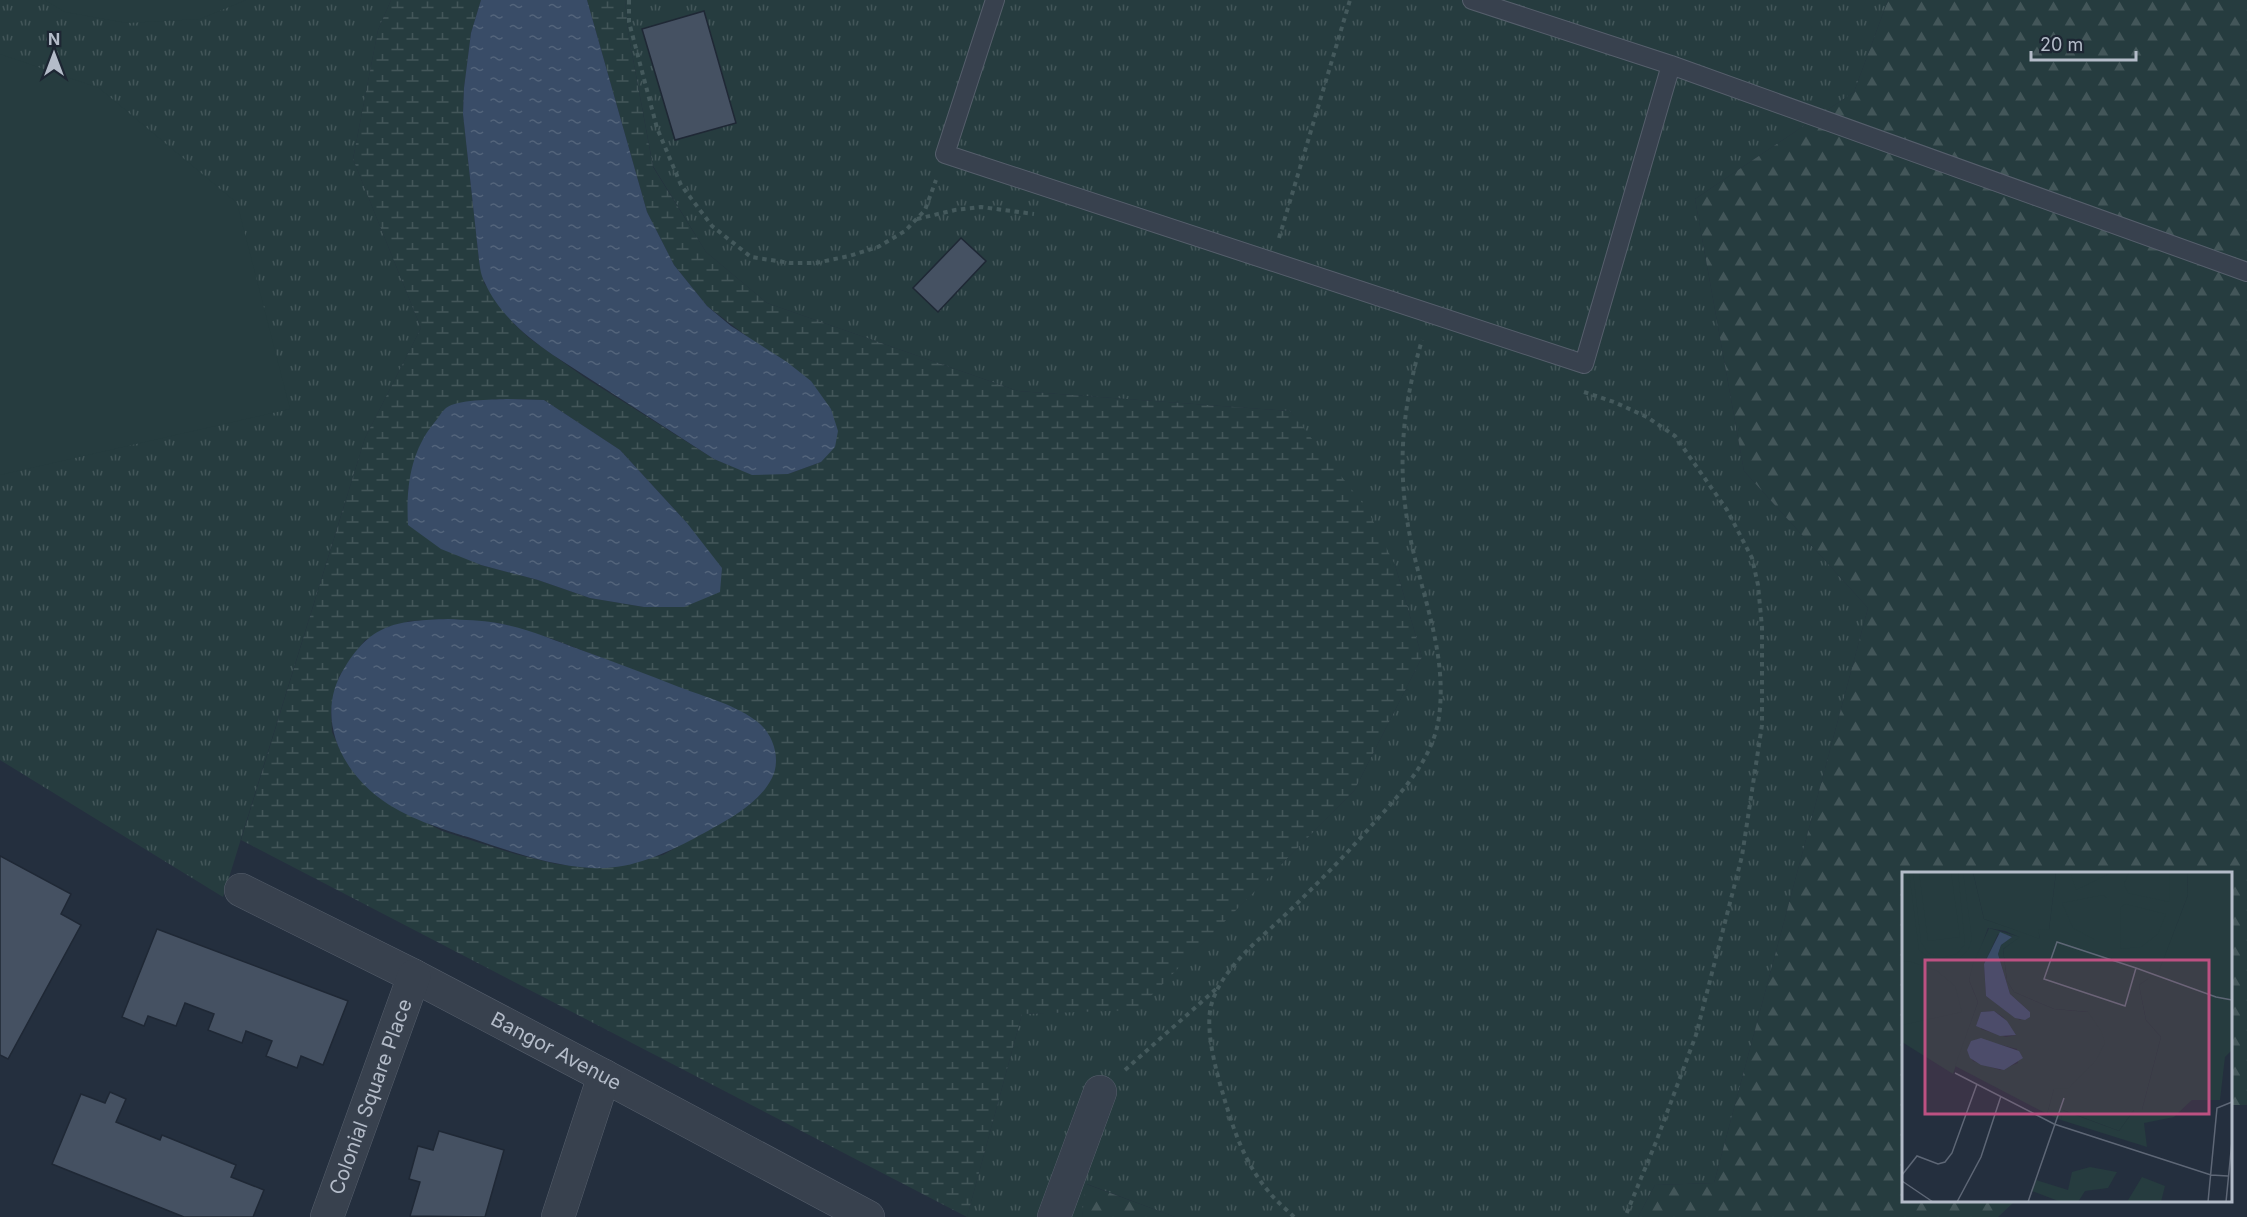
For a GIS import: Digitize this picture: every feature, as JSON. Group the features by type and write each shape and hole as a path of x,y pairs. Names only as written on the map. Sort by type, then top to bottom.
{"street":[{"name":"Bangor Avenue","path":"242,890 414,976 868,1217"},
{"name":"Colonial Square Place","path":"327,1217 414,976"},
{"path":"558,1217 604,1076"},
{"path":"1054,1217 1100,1092"}],"lane":[{"path":"994,0 945,154 1584,364 1671,65"},
{"path":"1472,0 1671,65 2247,272"}],"path":[{"path":"629,0 630,22 657,128 681,185 712,226 751,257 790,263 816,263 878,247 905,231 925,210 945,154"},
{"path":"1272,261 1350,0"},
{"path":"917,219 955,210 981,207 1037,215"},
{"path":"1100,1092 1218,987 1260,938 1340,862 1406,787 1426,754 1438,720 1442,682 1436,642 1412,544 1402,474 1402,440 1406,403 1422,340 1429,342"},
{"path":"1582,391 1647,417 1675,436 1726,510 1752,558 1758,585 1762,627 1762,725 1742,856 1696,1035 1625,1217"},
{"path":"1218,987 1210,1008 1210,1029 1216,1073 1230,1117 1244,1154 1268,1192 1294,1217"}],"green space":[{"path":"0,0 391,0 378,30 353,159 421,328 365,438 223,897 0,760"},
{"path":"45,0 246,0 200,19 127,23 65,12"},
{"path":"391,0 481,0 471,33 463,114 479,260 484,283 513,323 529,338 584,377 714,459 752,474 788,474 821,462 753,341 707,306 674,265 647,212 587,0 625,0 628,32 653,167 706,252 767,303 1018,391 1290,411 1367,509 1395,565 1422,657 1354,791 1137,1010 1022,1014 967,1217 241,840 365,438 421,328 353,159 378,30","holes":["544,400 620,450 687,523 684,607 644,607 590,598 538,580 481,565 408,525 408,488 471,401","448,619 499,623 550,638 727,706 739,812 663,855 592,868 556,864 515,854 442,831 379,798 358,777 341,752 332,732 331,710 339,676 365,640 409,621"]},
{"path":"625,0 1888,0 1854,92 1695,199 1744,471 1868,608 1714,1183 1655,1185 1638,1217 1175,1217 1087,1184 1082,1217 967,1217 1022,1014 1137,1009 1354,791 1422,657 1395,565 1290,411 1018,391 767,303 706,252 653,166 628,32"},
{"path":"1888,0 2247,0 2247,1105 2232,1105 2232,872 1902,872 1902,1202 2014,1202 1998,1217 1638,1217 1655,1185 1714,1183 1868,608 1744,471 1695,199 1854,92"},
{"path":"0,54 99,88 237,203 290,409 0,475"},
{"path":"1086,1184 1175,1217 1082,1217"}],"water":[{"path":"481,0 587,0 647,212 674,265 707,306 731,326 787,362 811,381 831,409 838,431 835,447 821,462 788,474 752,475 714,459 553,355 523,332 498,305 480,269 463,114 471,33"},
{"path":"506,399 544,400 620,450 687,523 722,568 720,592 684,607 644,607 590,598 538,580 481,565 441,549 408,525 411,471 426,434 443,411 458,403"},
{"path":"448,619 491,622 529,631 741,711 759,723 772,741 776,764 772,778 766,788 749,805 716,826 658,855 619,867 591,868 546,861 412,817 378,797 352,770 335,738 332,702 336,685 345,667 355,652 377,633 401,623"}],"building":[{"path":"704,11 736,123 675,140 642,29"},
{"path":"961,238 986,261 938,312 913,288"},
{"path":"0,856 71,894 61,914 81,925 8,1059 0,1055"},
{"path":"157,929 348,1001 323,1065 301,1056 297,1068 266,1056 272,1041 246,1031 242,1043 208,1030 214,1014 185,1003 176,1026 148,1016 144,1026 122,1017"},
{"path":"110,1092 126,1099 116,1122 160,1140 162,1135 236,1165 231,1177 264,1190 253,1217 184,1217 52,1164 81,1094 105,1103"},
{"path":"439,1131 504,1150 485,1217 410,1216 420,1182 409,1179 418,1146 433,1150"}]}
